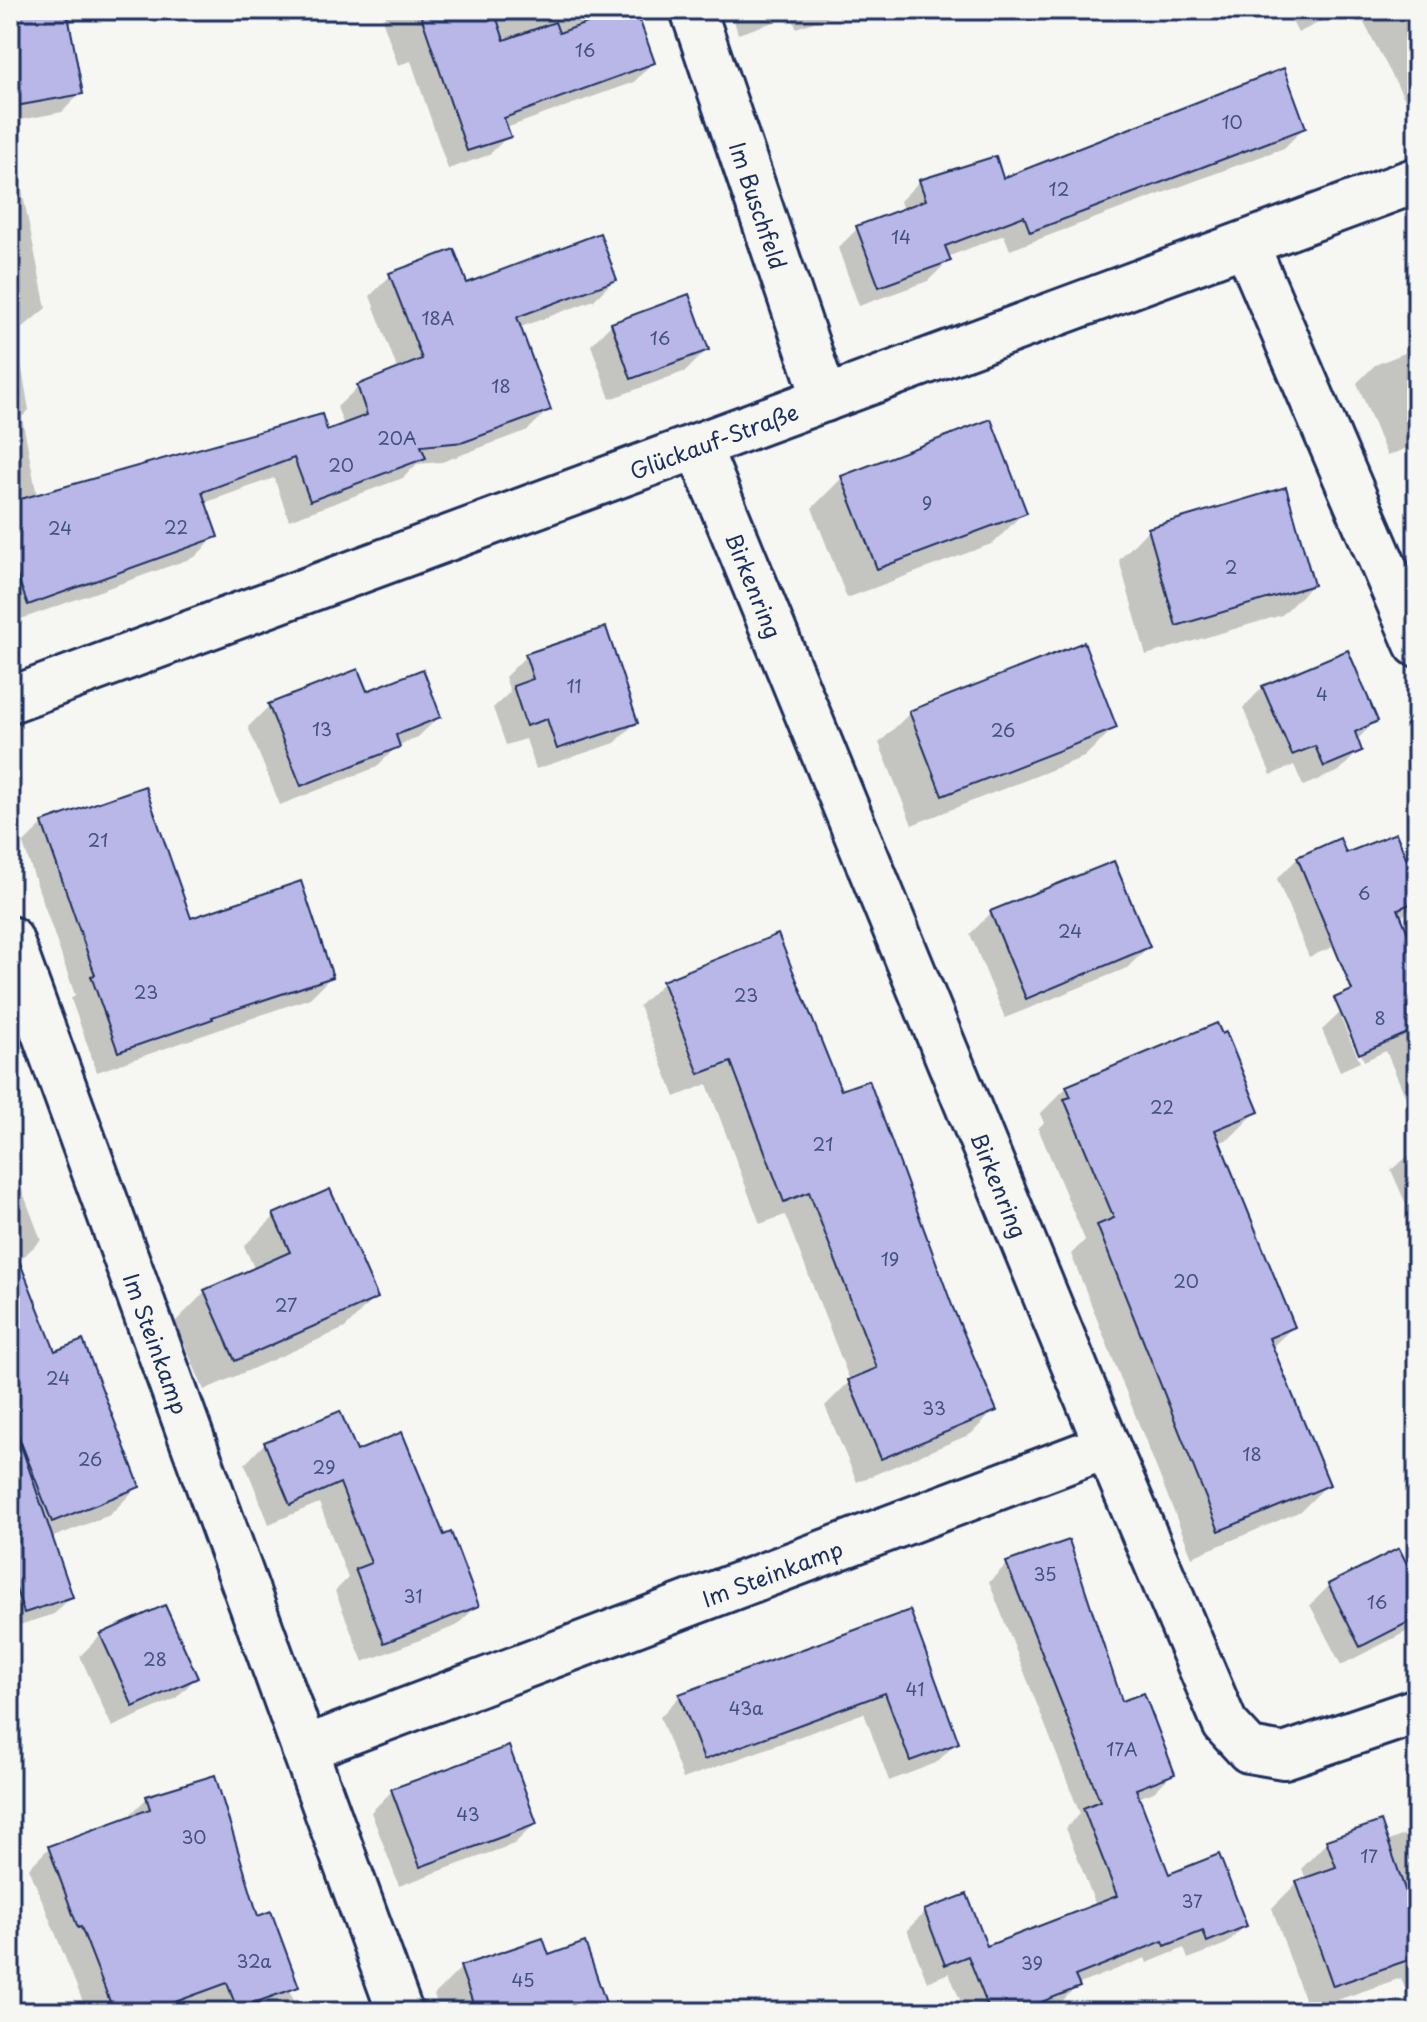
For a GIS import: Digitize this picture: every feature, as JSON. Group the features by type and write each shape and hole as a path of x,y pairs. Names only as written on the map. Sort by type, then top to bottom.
{"street":[{"name":"Im Buschfeld","path":"693,10 825,399"},
{"name":"Glückauf-Straße","path":"10,700 1417,180"},
{"path":"1246,244 1417,644"},
{"name":"Birkenring","path":"698,446 1107,1446 1225,1724 1249,1750 1284,1756 1417,1711"},
{"name":"Im Steinkamp","path":"10,939 400,2012"},
{"name":"Im Steinkamp","path":"304,1749 1107,1446"}],"building":[{"path":"10,10 67,10 83,94 10,107"},
{"path":"419,10 494,10 504,40 555,22 559,33 623,10 636,10 655,63 504,118 511,137 467,151"},
{"path":"1284,68 1306,128 1030,232 1024,216 945,246 951,261 879,287 856,226 926,200 919,180 996,156 1003,178"},
{"path":"600,233 617,280 517,317 551,410 464,442 421,446 426,458 310,501 294,458 202,492 218,537 28,605 10,557 10,502 322,414 327,430 367,415 357,385 422,359 389,273 454,249 467,283"},
{"path":"689,294 709,350 631,379 611,323"},
{"path":"991,419 1027,513 877,569 841,476"},
{"path":"1286,487 1314,585 1176,626 1148,528"},
{"path":"606,627 638,723 557,749 547,719 526,726 513,686 533,679 525,654"},
{"path":"1084,642 1117,728 942,796 909,711"},
{"path":"1348,650 1378,721 1355,732 1362,751 1324,767 1315,746 1292,755 1262,686"},
{"path":"358,669 367,691 423,669 441,717 396,735 400,747 301,786 268,704"},
{"path":"145,786 191,918 301,881 333,977 118,1052 42,822"},
{"path":"1396,833 1417,884 1417,901 1398,909 1417,955 1417,1029 1359,1054 1334,998 1352,990 1297,857 1340,838 1346,853"},
{"path":"1114,861 1150,947 1026,999 990,911"},
{"path":"778,934 841,1090 869,1080 953,1308 997,1411 881,1459 848,1380 877,1368 809,1192 784,1202 731,1062 699,1074 662,981"},
{"path":"1217,1023 1222,1034 1226,1032 1259,1112 1215,1130 1295,1327 1269,1338 1330,1485 1219,1531 1097,1225 1114,1218 1064,1099 1071,1097 1066,1086"},
{"path":"330,1189 378,1298 235,1361 204,1290 290,1252 273,1214"},
{"path":"13,1245 55,1351 83,1340 140,1487 52,1522 10,1414"},
{"path":"340,1411 357,1451 402,1432 444,1535 451,1532 479,1606 384,1643 355,1569 371,1563 340,1483 290,1505 264,1442"},
{"path":"17,1434 73,1597 24,1613 10,1572 10,1435"},
{"path":"1069,1540 1122,1701 1144,1693 1175,1774 1136,1789 1169,1874 1219,1854 1247,1926 1207,1942 1203,1931 1165,1946 1163,1941 1075,1976 1080,1987 1016,2012 990,2012 968,1956 945,1965 924,1910 967,1894 987,1946 1117,1896 1083,1808 1100,1801 1006,1562"},
{"path":"1399,1548 1417,1584 1417,1618 1360,1647 1328,1584"},
{"path":"165,1605 198,1678 133,1707 100,1634"},
{"path":"910,1610 959,1743 910,1761 885,1693 704,1760 679,1694"},
{"path":"509,1746 537,1824 420,1867 391,1789"},
{"path":"215,1775 258,1916 271,1911 299,1987 237,2009 227,1983 148,2012 114,2012 81,1927 78,1928 48,1846 150,1809 146,1796"},
{"path":"1381,1821 1417,1924 1417,1957 1333,1986 1296,1881 1336,1867 1326,1840"},
{"path":"543,1938 549,1955 585,1942 609,2012 476,2012 460,1966"}]}
